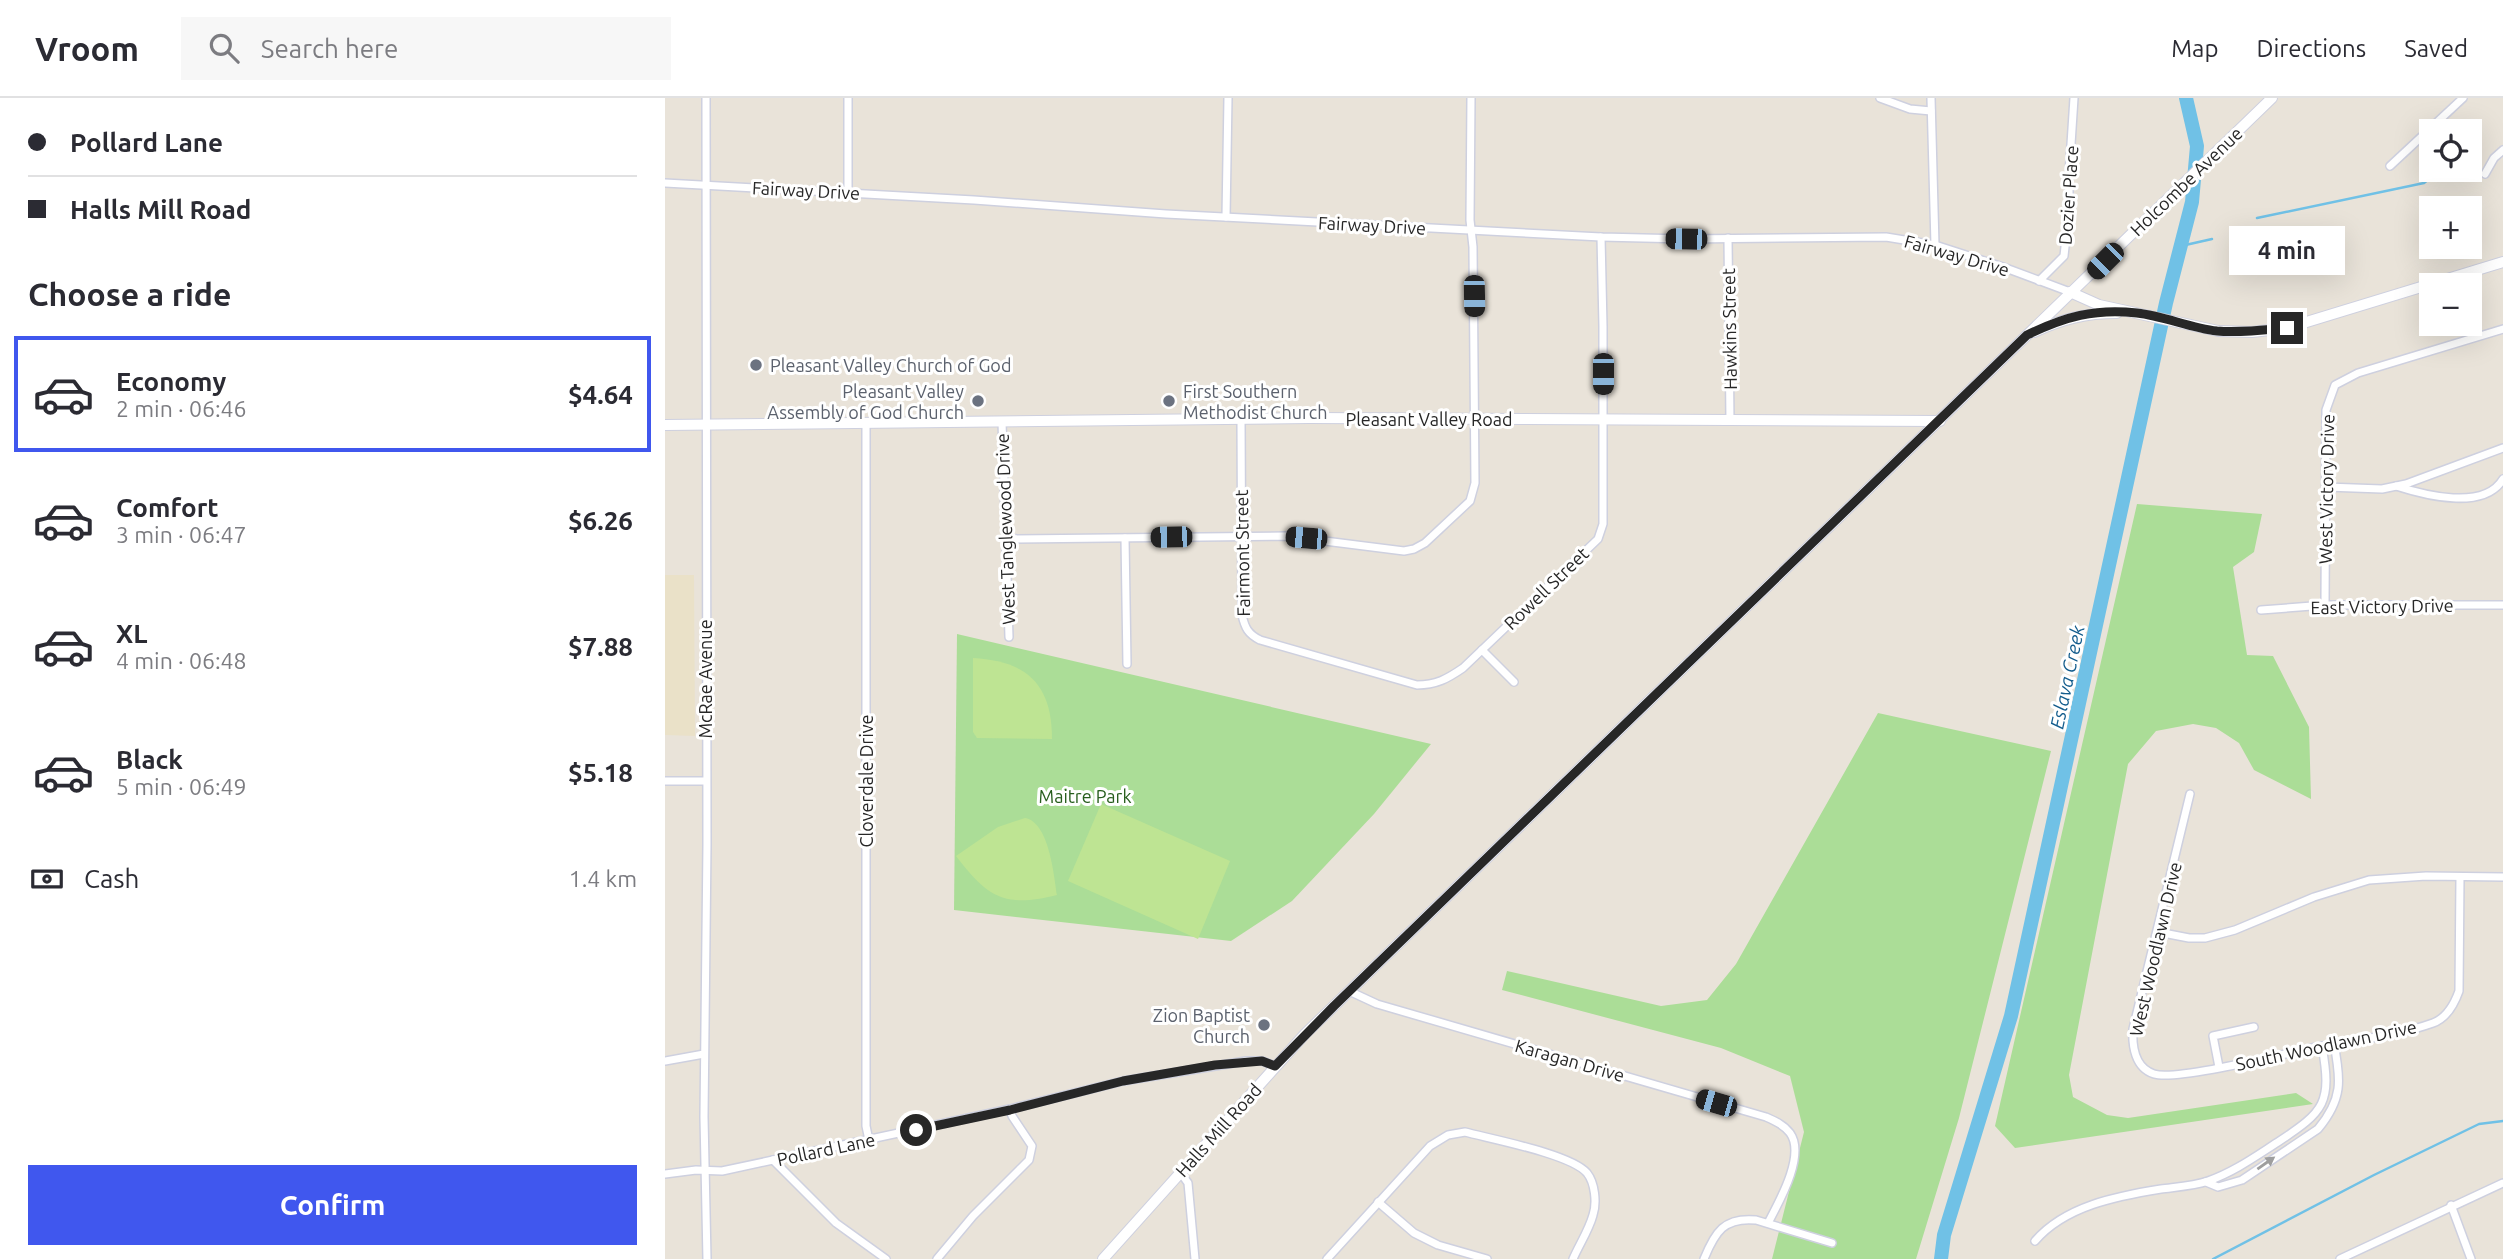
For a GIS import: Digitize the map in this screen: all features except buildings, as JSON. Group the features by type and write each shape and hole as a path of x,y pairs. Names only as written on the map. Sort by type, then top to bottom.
{"street":[{"name":"McRae Avenue","path":"706,98 704,1054 707,1259"},
{"path":"848,98 848,192"},
{"path":"1226,217 1228,98"},
{"path":"1006,539 1285,536 1394,551 1414,549 1425,543 1470,501 1475,483 1476,420 1471,98"},
{"path":"1880,98 1910,109 1931,111"},
{"path":"1931,98 1935,245"},
{"name":"Dozier Place","path":"2039,281 2064,256 2074,98"},
{"name":"Holcombe Avenue","path":"2070,292 2272,98"},
{"path":"2390,166 2463,98"},
{"path":"2485,174 2494,158 2503,150"},
{"name":"Fairway Drive","path":"665,183 1601,237 1886,237 1935,245 2070,292"},
{"name":"Rowell Street","path":"1298,651 1417,685 1437,684 1463,668 1598,539 1603,524 1601,237"},
{"name":"Hawkins Street","path":"1728,238 1730,421"},
{"path":"2070,292 2099,304 2154,317 2218,331 2252,332 2287,328 2503,262"},
{"name":"Halls Mill Road","path":"1103,1259 1275,1066 1349,991 1940,421 2070,292"},
{"path":"2027,335 2058,320 2076,315 2138,313"},
{"name":"West Victory Drive","path":"2325,605 2326,410 2335,385 2358,373 2503,329"},
{"name":"Pleasant Valley Road","path":"665,425 1241,419 1940,421"},
{"name":"Fairmont Street","path":"1241,419 1242,615 1245,627 1251,635 1298,651"},
{"name":"West Tanglewood Drive","path":"1002,422 1009,637"},
{"name":"Cloverdale Drive","path":"866,423 866,1126 869,1140"},
{"path":"2326,487 2382,489 2503,449"},
{"path":"2395,486 2420,494 2464,498 2484,494 2499,486 2503,480"},
{"path":"1125,538 1127,664"},
{"name":"East Victory Drive","path":"2261,611 2325,605 2503,605"},
{"path":"1482,650 1514,681"},
{"path":"665,781 705,781"},
{"name":"West Woodlawn Drive","path":"2190,794 2133,1029 2136,1056 2146,1070 2155,1074 2171,1076 2219,1067"},
{"path":"2158,932 2205,938 2235,930 2314,897 2369,880 2415,876 2503,877"},
{"name":"South Woodlawn Drive","path":"2219,1067 2407,1029 2443,1018 2456,1001 2459,991 2460,877"},
{"name":"Karagan Drive","path":"1349,991 1377,1004 1766,1117 1781,1124 1789,1131 1793,1140 1794,1158 1787,1183 1768,1223"},
{"path":"2219,1067 2213,1036 2254,1027"},
{"path":"2206,1182 2218,1187 2242,1180 2318,1129 2327,1118 2339,1087 2340,1076 2334,1044"},
{"path":"2035,1241 2046,1228 2077,1211 2123,1196 2206,1182 2241,1166 2307,1123 2318,1113 2327,1088 2322,1046"},
{"path":"665,1061 704,1054"},
{"name":"Pollard Lane","path":"665,1174 722,1171 1010,1110 1123,1081 1215,1065 1262,1061 1275,1066"},
{"path":"937,1259 973,1216 1030,1160 1031,1146 1010,1110"},
{"path":"1327,1259 1430,1146 1457,1132 1465,1132 1551,1155 1578,1166 1587,1174 1592,1182 1595,1198 1594,1215 1573,1259"},
{"path":"773,1160 836,1223 886,1259"},
{"path":"1180,1172 1188,1183 1195,1259"},
{"path":"2340,1259 2503,1183"},
{"path":"1378,1202 1414,1233 1438,1245 1487,1259"},
{"path":"2451,1205 2470,1259"},
{"path":"1704,1259 1714,1235 1732,1222 1744,1219 1768,1223 1832,1243"}],"shaded area":[{"path":"665,575 694,575 695,736 665,735"}],"green space":[{"path":"2137,504 2262,514 2254,552 2233,567 2247,655 2273,656 2309,727 2311,799 2254,770 2239,743 2216,728 2193,724 2156,731 2128,764 2069,1075 2073,1097 2107,1115 2128,1118 2296,1093 2313,1104 2015,1148 1995,1126"},
{"name":"Maitre Park","path":"957,634 1431,744 1374,814 1292,901 1231,941 954,910"},
{"path":"973,658 1008,664 1032,679 1047,703 1052,739 977,738 973,732"},
{"path":"1878,713 2051,751 1959,1118 1916,1259 1772,1259 1804,1132 1790,1076 1721,1048 1502,990 1507,971 1661,1006 1707,1000 1736,964"},
{"path":"1101,804 1230,861 1198,939 1068,881"},
{"path":"1025,818 1040,829 1045,839 1057,895 1024,900 999,896 978,882 956,856 998,827"}],"waterway":[{"name":"Eslava Creek","path":"1941,1259 1944,1235 2011,1016 2166,303 2192,202 2197,146 2186,98"},
{"path":"2257,218 2425,182"},
{"path":"2181,246 2212,239"},
{"path":"2213,1259 2479,1124 2503,1121"}],"place":[{"name":"Pleasant Valley Church of God","path":"756,365"},
{"name":"Pleasant Valley Assembly of God Church","path":"978,401"},
{"name":"First Southern Methodist Church","path":"1169,401"},
{"name":"Zion Baptist Church","path":"1264,1025"}],"route":[{"path":"916,1130 1010,1110 1123,1081 1246,1061 1262,1061 1275,1066 2027,335 2058,320 2092,313 2138,313 2218,331 2252,332 2287,328"}]}
